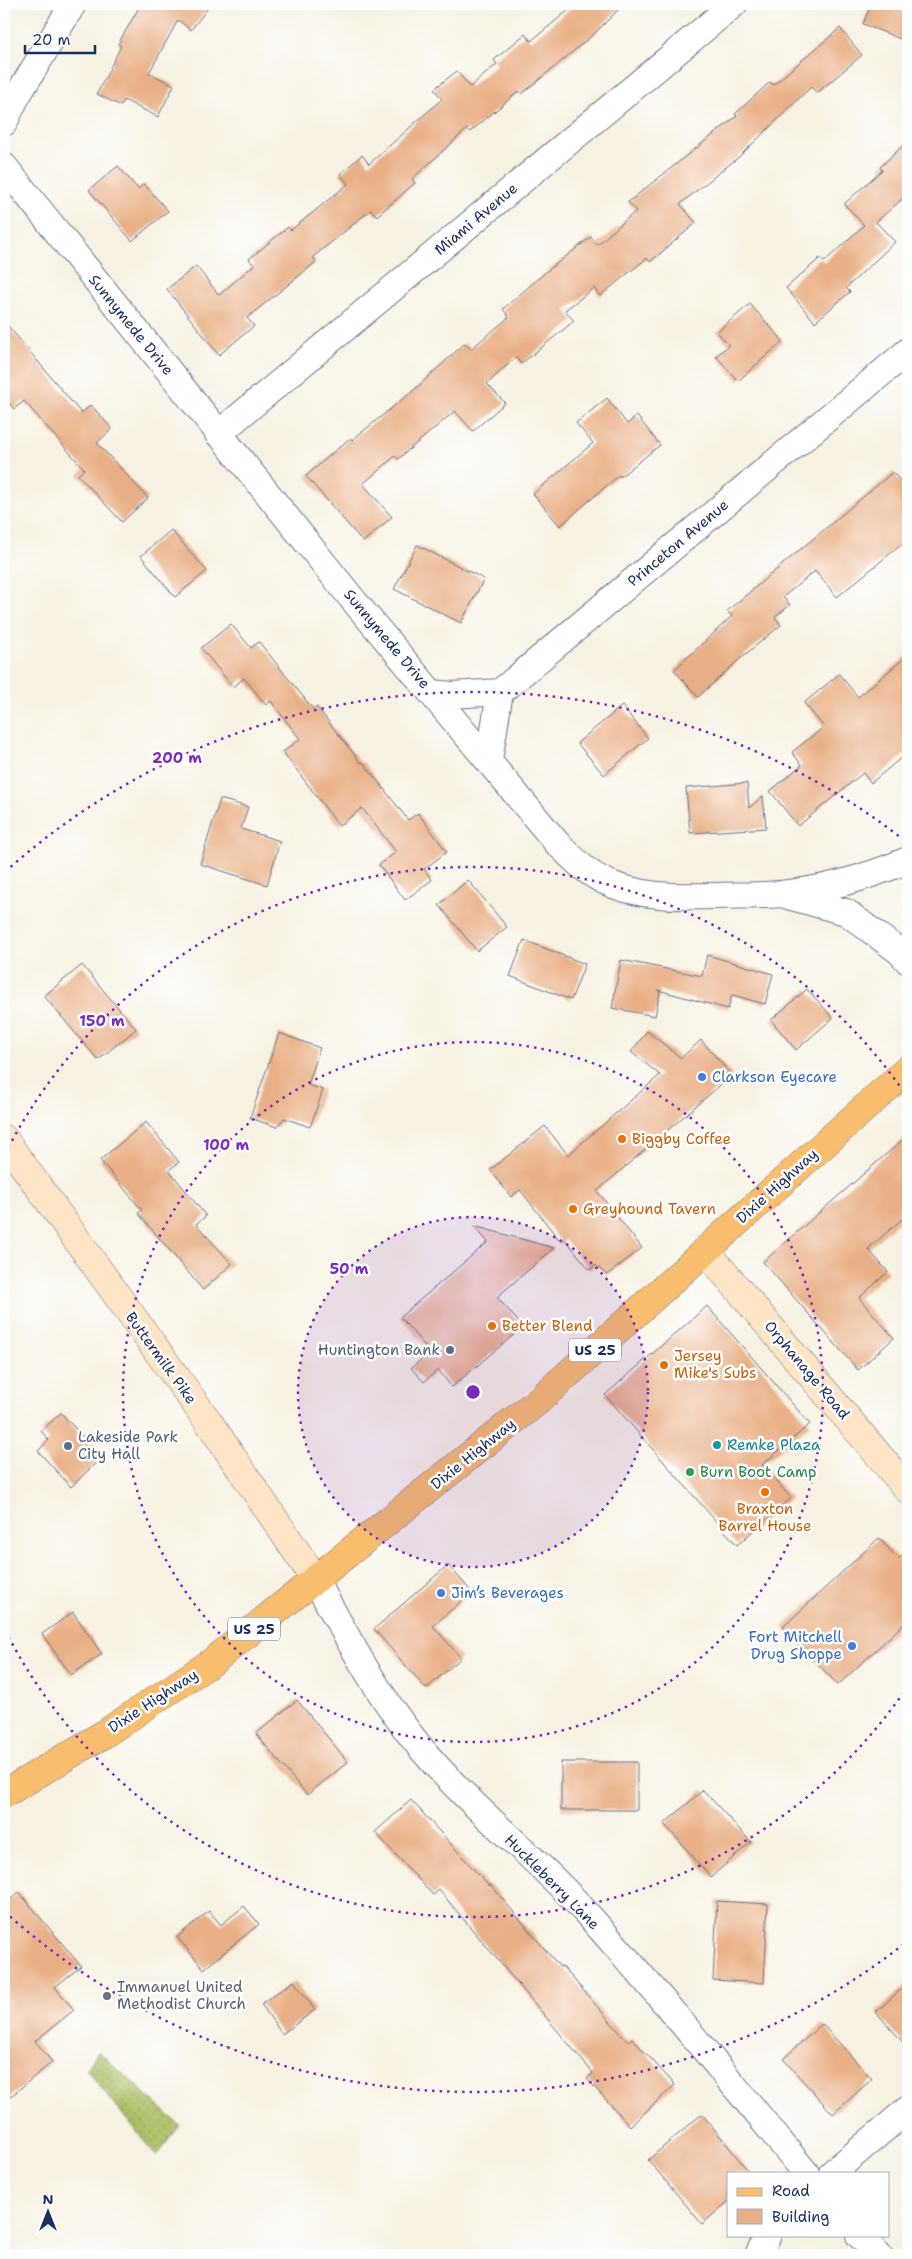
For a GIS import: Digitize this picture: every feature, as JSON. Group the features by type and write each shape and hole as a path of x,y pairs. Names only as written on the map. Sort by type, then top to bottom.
{"main road":[{"name":"Dixie Highway","path":"4,1794 79,1750 212,1662 538,1402 908,1069"},
{"name":"Buttermilk Pike","path":"4,1139 199,1410 315,1579"},
{"name":"Orphanage Road","path":"705,1250 908,1490"}],"street":[{"path":"4,123 16,98 73,4"},
{"name":"Miami Avenue","path":"218,434 734,4"},
{"name":"Sunnymede Drive","path":"4,166 354,601 557,843 582,868 604,881 632,890 682,896 780,894 843,882 882,871 908,860"},
{"name":"Princeton Avenue","path":"500,692 908,351"},
{"path":"433,693 452,695 500,692 489,761"},
{"path":"780,894 846,912 900,952 908,961"},
{"name":"Huckleberry Lane","path":"315,1579 363,1666 420,1747 581,1908 715,2063 805,2172"},
{"path":"833,2172 908,2109"},
{"path":"758,2255 768,2236"},
{"path":"859,2236 879,2255"}],"green space":[{"path":"98,2051 180,2125 156,2156 87,2070"}],"building":[{"path":"141,4 211,4 191,30 178,20 149,73 174,85 158,117 124,100 121,106 97,94 121,46 118,44"},
{"path":"576,4 624,4 594,34 522,94 519,91 470,132 467,129 412,179 415,183 377,216 371,210 313,257 316,262 247,318 254,326 219,355 167,289 196,266 219,295 254,265 249,259 288,227 291,230 348,184 340,174 362,155 369,164 442,99 434,89 457,71 470,87 497,64 494,60 525,34 531,41"},
{"path":"871,4 908,4 908,42 863,24"},
{"path":"840,28 862,55 817,93 811,87 740,156 680,204 696,223 650,262 647,258 600,296 594,288 565,310 574,321 521,364 516,357 487,384 505,403 473,431 455,411 398,459 395,456 363,484 392,517 363,542 306,476 350,438 352,440 414,390 465,343 471,349 509,317 503,309 547,271 591,237 597,245 636,211 628,202 737,116 735,114 770,82 773,85"},
{"path":"908,141 908,194 876,222 895,242 846,288 850,292 815,322 786,288 820,258 824,262 864,225 844,204 882,170 880,167"},
{"path":"118,166 138,189 144,184 168,211 132,241 89,190"},
{"path":"750,304 783,341 738,381 716,356 729,345 717,332"},
{"path":"4,321 81,413 91,405 112,429 97,443 148,498 122,522 78,475 84,469 24,401 14,409 4,396"},
{"path":"607,398 627,424 637,416 660,445 620,477 619,475 560,526 533,494 593,443 576,423"},
{"path":"893,472 908,491 908,539 837,597 815,571 783,597 790,605 775,617 781,625 698,697 674,670 732,616 727,611"},
{"path":"171,530 207,571 175,597 141,556"},
{"path":"417,545 484,579 461,623 394,589"},
{"path":"231,624 251,648 259,642 313,709 317,707 408,820 418,813 447,852 424,869 432,880 405,900 379,865 396,852 362,808 339,826 283,752 300,739 271,701 266,705 244,678 233,687 201,648"},
{"path":"908,655 908,752 871,783 863,773 798,826 770,791 802,765 792,752 824,727 804,703 839,674 858,697"},
{"path":"622,706 648,738 604,775 577,743"},
{"path":"747,783 749,808 763,796 766,828 690,833 686,788"},
{"path":"220,799 248,807 241,829 280,841 267,885 200,864"},
{"path":"468,880 507,927 477,951 439,905"},
{"path":"524,940 585,964 571,1000 510,976"},
{"path":"707,955 773,974 765,1004 732,995 728,1009 658,990 660,992 655,1016 612,1008 621,960 702,976"},
{"path":"82,965 136,1029 98,1060 44,996"},
{"path":"807,989 833,1018 796,1050 771,1020"},
{"path":"647,1031 681,1058 701,1040 732,1075 597,1191 642,1248 607,1275 595,1265 590,1270 565,1239 561,1242 520,1190 511,1197 490,1170 545,1126 568,1155 660,1075 631,1052"},
{"path":"279,1033 320,1048 308,1085 323,1090 310,1127 284,1118 277,1127 250,1118"},
{"path":"146,1122 179,1162 169,1170 206,1216 196,1224 232,1264 203,1290 138,1213 142,1210 100,1160"},
{"path":"908,1135 908,1214 868,1249 888,1272 859,1298 894,1338 858,1370 763,1262"},
{"path":"474,1226 554,1248 497,1297 523,1327 452,1387 438,1370 424,1382 411,1368 430,1352 400,1317 488,1242"},
{"name":"Remke Plaza","path":"707,1306 810,1424 762,1465 791,1498 737,1545 605,1395"},
{"name":"Lakeside Park City Hall","path":"61,1413 102,1457 71,1487 38,1451 49,1440 41,1431"},
{"path":"879,1538 898,1559 908,1550 908,1620 838,1685 783,1627"},
{"path":"448,1565 472,1592 433,1626 461,1658 426,1689 374,1629"},
{"path":"73,1612 102,1654 71,1675 42,1634"},
{"path":"297,1700 348,1762 307,1795 256,1734"},
{"path":"561,1762 637,1762 637,1810 561,1810"},
{"path":"703,1790 751,1842 711,1877 664,1824"},
{"path":"411,1800 489,1886 490,1884 560,1967 562,1966 628,2042 632,2038 675,2085 630,2126 587,2079 593,2073 439,1890 433,1895 375,1832"},
{"name":"Immanuel United Methodist Church","path":"19,1892 81,1966 55,1987 74,2010 35,2041 52,2062 4,2102 4,1905"},
{"path":"717,1901 768,1904 764,1983 713,1980"},
{"path":"244,1906 259,1924 204,1969 177,1937 209,1911 221,1925"},
{"path":"294,1981 315,2010 282,2034 261,2004"},
{"path":"908,1983 908,2048 876,2012"},
{"path":"822,2024 872,2079 833,2114 783,2059"},
{"path":"702,2114 749,2172 727,2172 727,2203 702,2224 648,2160"}],"place":[{"name":"Clarkson Eyecare","path":"702,1077"},
{"name":"Biggby Coffee","path":"622,1139"},
{"name":"Greyhound Tavern","path":"573,1209"},
{"name":"Better Blend","path":"492,1326"},
{"name":"Huntington Bank","path":"450,1350"},
{"name":"Jersey Mike's Subs","path":"664,1365"},
{"name":"Remke Plaza","path":"717,1445"},
{"name":"Lakeside Park City Hall","path":"68,1446"},
{"name":"Burn Boot Camp","path":"690,1472"},
{"name":"Braxton Barrel House","path":"765,1492"},
{"name":"Jim’s Beverages","path":"441,1593"},
{"name":"Fort Mitchell Drug Shoppe","path":"852,1646"},
{"name":"Immanuel United Methodist Church","path":"107,1996"}]}
